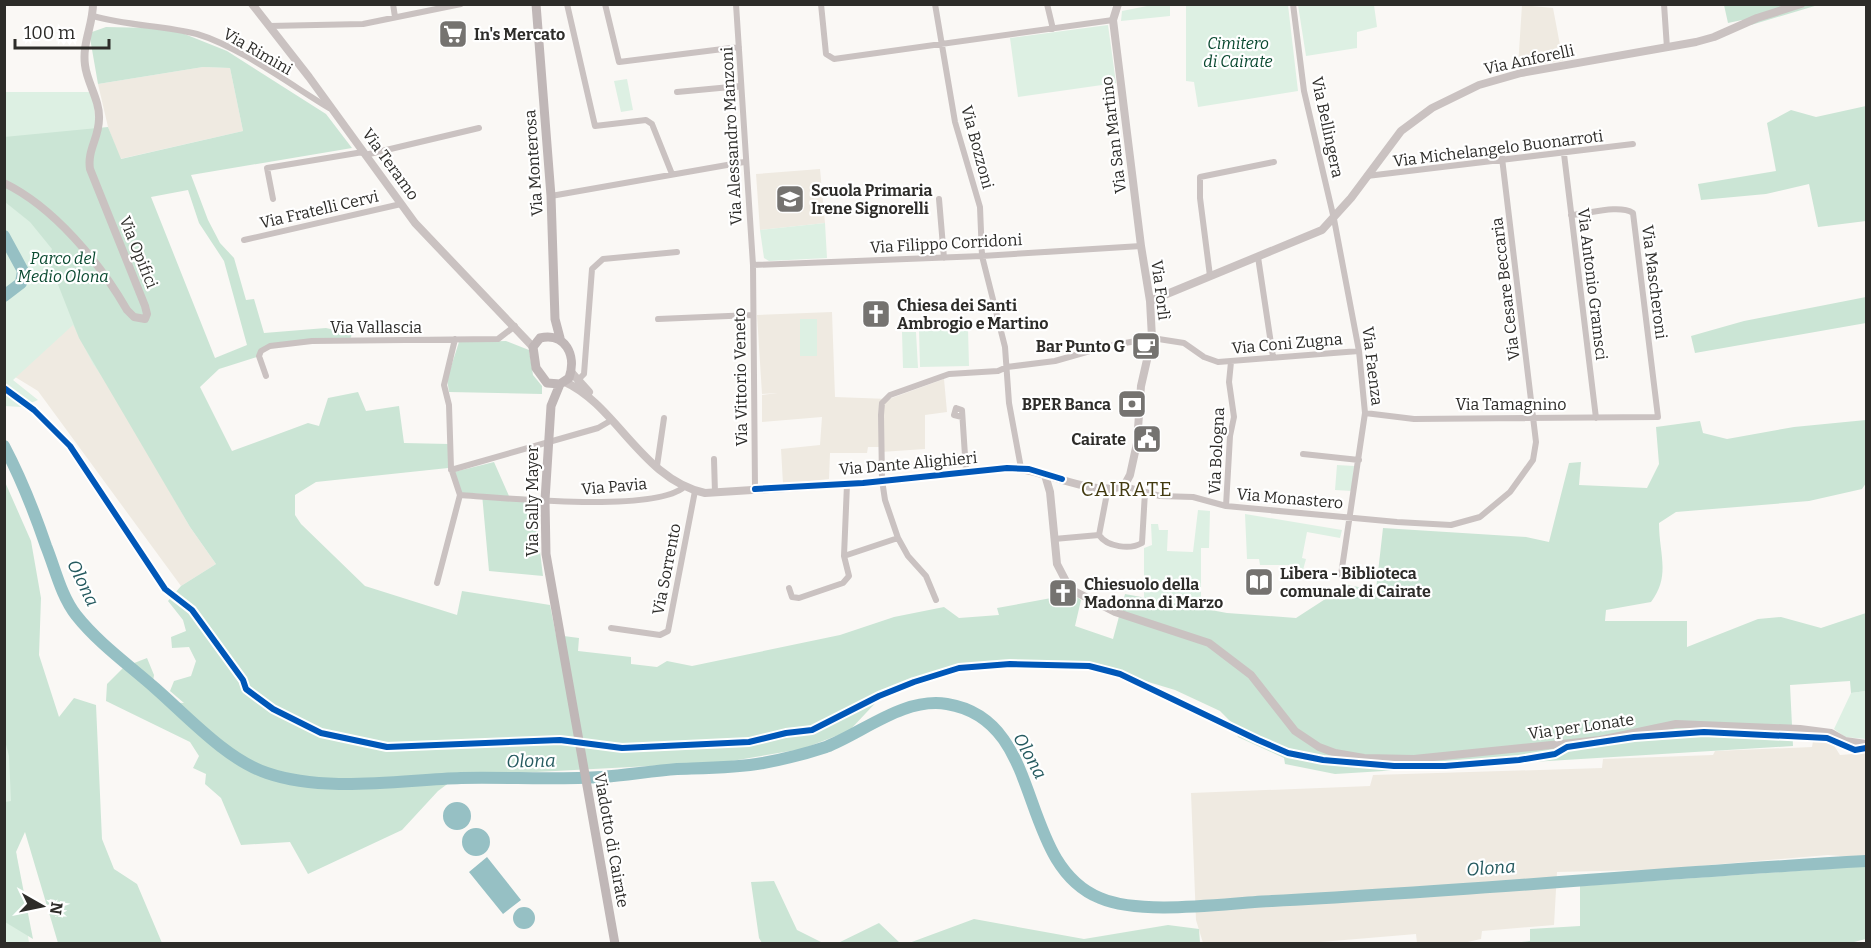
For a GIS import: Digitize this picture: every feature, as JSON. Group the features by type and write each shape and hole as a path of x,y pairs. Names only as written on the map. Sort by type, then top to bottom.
{"main road":[{"name":"Via Monterosa","path":"536,4 551,196 555,319 560,338"},
{"name":"Via Monterosa","path":"544,337 555,319"},
{"path":"544,337 560,338 570,356 571,372 563,383 547,383 536,368 534,347 544,337"},
{"name":"Via Sally Mayer","path":"547,383 546,554 560,636"},
{"name":"Via Sally Mayer","path":"547,440 553,395 563,383"},
{"name":"Viadotto di Cairate","path":"560,636 615,944"}],"street":[{"name":"Via Opifici","path":"4,183 25,194 82,245 127,310 134,317 145,319 147,314 145,306 90,169 89,150 99,120 85,65 86,33 93,16 93,4"},
{"name":"Via Teramo","path":"252,4 334,111 415,223 534,347"},
{"path":"393,4 394,17"},
{"path":"269,26 363,24 461,4"},
{"path":"567,4 596,126 646,120 652,124 672,174"},
{"path":"605,4 619,62 739,47"},
{"name":"Via Alessandro Manzoni","path":"736,4 744,162 753,265"},
{"path":"820,4 826,54 830,58 847,58 1113,20 1118,4"},
{"name":"Via Bozzoni","path":"935,4 955,122 980,207 982,256 1007,367 1009,403 1021,468"},
{"path":"1047,4 1053,29"},
{"name":"Via Bellingera","path":"1293,4 1304,91 1334,219"},
{"path":"1664,4 1666,48"},
{"name":"Via Anforelli","path":"1150,301 1312,235 1334,219 1394,137 1414,119 1479,85 1521,73 1666,48 1714,37 1757,18 1801,4"},
{"name":"Via Rimini","path":"93,16 165,26 200,35 226,46 334,111"},
{"name":"Via San Martino","path":"1113,20 1141,246"},
{"path":"677,92 741,86"},
{"path":"273,199 267,168 364,153 479,128"},
{"name":"Via Michelangelo Buonarroti","path":"1366,176 1633,144"},
{"name":"Via Antonio Gramsci","path":"1564,154 1596,418"},
{"name":"Via Cesare Beccaria","path":"1352,517 1451,525 1480,517 1510,492 1533,460 1536,442 1534,417 1503,158"},
{"path":"551,196 744,162"},
{"path":"1210,276 1200,198 1200,177 1274,162"},
{"path":"939,199 944,258"},
{"name":"Via Fratelli Cervi","path":"244,240 401,204"},
{"name":"Via Mascheroni","path":"1571,215 1619,210 1632,213 1658,417"},
{"name":"Via Faenza","path":"1334,219 1359,351 1365,413 1352,517 1341,575"},
{"name":"Via Filippo Corridoni","path":"753,265 944,258 1141,246"},
{"name":"Via Forlì","path":"1124,486 1130,475 1137,443 1141,386 1152,338 1150,301 1141,246"},
{"path":"579,379 584,374 592,268 603,259 677,252"},
{"path":"1258,257 1274,357"},
{"name":"Via Vittorio Veneto","path":"753,265 755,489"},
{"path":"658,319 752,315"},
{"name":"Via Teramo","path":"517,328 544,337"},
{"name":"Via Vallascia","path":"266,376 259,356 261,351 270,346 312,341 502,338 517,328"},
{"name":"Via Coni Zugna","path":"936,600 926,576 908,556 898,538 882,480 882,403 890,395 949,374 999,372 1007,367 1055,361 1104,347 1152,338 1184,343 1204,357 1231,362 1359,351"},
{"path":"437,583 460,495 452,470 449,405 444,377 455,339"},
{"name":"Via Bologna","path":"1226,506 1230,436 1234,417 1229,382 1231,362"},
{"name":"Via Dante Alighieri","path":"571,372 579,379 594,404"},
{"name":"Via Dante Alighieri","path":"563,383 582,390 610,421 657,466 684,486 695,490 715,493 1021,468 1108,488 1124,486"},
{"name":"Via Tamagnino","path":"1365,413 1414,419 1658,417"},
{"path":"962,417 966,471"},
{"path":"657,466 664,418"},
{"path":"452,470 547,440 598,428 610,421"},
{"path":"1304,454 1359,460"},
{"path":"714,459 715,493"},
{"path":"1045,475 1050,492 1054,539 1100,535 1111,544 1134,546 1142,543 1145,492"},
{"path":"1050,492 1062,479"},
{"path":"789,588 792,597 799,598 843,583 849,576 844,556 847,484"},
{"name":"Via Pavia","path":"460,495 575,503 646,498 678,492 684,486"},
{"name":"Via Monastero","path":"1124,486 1169,498 1193,497 1226,506 1352,517"},
{"path":"1100,535 1108,488"},
{"name":"Via Sorrento","path":"612,628 660,635 668,631 695,490"},
{"path":"844,556 898,538"},
{"name":"Via per Lonate","path":"1054,539 1057,564 1070,589 1107,609 1209,643 1251,675 1301,735 1335,753 1395,760 1599,740 1676,724 1800,729 1831,733 1845,741 1866,744"}],"shaded area":[{"path":"1522,5 1553,8 1563,61 1518,67"},
{"path":"203,67 230,68 243,131 120,159 108,127 98,84"},
{"name":"Scuola Primaria Irene Signorelli","path":"820,169 825,223 760,230 756,174"},
{"path":"4,202 190,527 216,564 181,586 38,391 7,372"},
{"path":"832,312 835,397 889,399 944,379 947,412 925,415 925,449 881,452 881,447 868,447 867,453 830,453 829,479 783,484 781,449 820,445 822,417 762,422 762,395 777,393 762,394 757,315"},
{"path":"1813,741 1833,744 1840,755 1866,753 1866,858 1828,855 1687,867 1687,869 1557,872 1554,925 1482,931 1481,939 1463,943 1417,943 1416,934 1297,944 1203,943 1196,920 1191,793 1370,786 1373,775 1602,768 1603,759 1713,755 1715,751 1812,747"}],"green space":[{"path":"1157,4 1170,5 1170,16 1121,21 1122,11"},
{"name":"Cimitero di Cairate","path":"1186,5 1288,5 1298,91 1198,107 1194,82 1186,81"},
{"path":"1298,5 1374,5 1377,27 1357,32 1357,48 1306,56"},
{"path":"1724,5 1818,5 1751,25 1742,20 1728,23"},
{"path":"1108,25 1116,83 1018,97 1010,38"},
{"path":"106,27 152,28 182,33 227,51 326,114 352,148 191,175 208,220 220,243 234,258 246,300 254,299 264,333 326,328 352,334 350,340 269,344 257,357 219,369 200,387 232,451 308,423 319,426 328,398 358,392 366,411 399,406 404,443 449,444 448,468 316,482 295,495 295,515 301,524 365,586 457,615 462,591 550,605 556,635 579,638 578,651 631,657 631,664 657,667 667,661 692,666 840,635 894,617 944,607 959,618 999,615 997,608 1073,594 1081,600 1075,626 1113,639 1125,594 1227,613 1296,618 1347,585 1376,590 1383,528 1526,537 1549,542 1569,463 1581,462 1579,485 1647,488 1659,464 1656,427 1700,421 1703,433 1727,439 1794,427 1866,420 1866,483 1862,489 1809,501 1676,512 1659,523 1661,583 1651,602 1606,610 1605,621 1687,621 1687,647 1758,619 1781,617 1821,628 1866,613 1866,691 1851,693 1850,681 1790,685 1793,746 1335,774 1285,764 1284,758 1238,737 1232,723 1220,711 1175,690 1082,662 1022,662 948,669 919,676 882,696 849,731 802,749 726,762 458,776 438,791 402,830 308,874 290,842 241,845 221,798 205,784 206,774 193,768 199,756 190,742 106,701 107,684 124,667 147,658 154,675 152,688 166,702 184,703 170,691 174,681 191,676 196,661 189,647 172,648 171,637 186,631 183,620 168,601 181,586 216,564 190,527 79,338 48,259 52,249 30,222 5,202 4,137 108,127 121,159 243,131 230,68 203,67 98,84 90,38 92,32","holes":["188,190 199,223 224,261 247,345 215,358 151,197"]},
{"path":"627,79 633,110 621,112 614,81"},
{"name":"Parco del Medio Olona","path":"4,92 92,92 94,99 109,386 93,364 73,325 13,380 38,400 21,407 5,406"},
{"path":"1866,106 1866,221 1818,227 1809,184 1766,194 1701,200 1698,184 1776,171 1767,123 1791,110 1816,117"},
{"path":"825,223 827,258 769,261 764,258 760,230"},
{"path":"1866,297 1866,323 1695,353 1691,336 1744,321"},
{"path":"800,319 817,319 817,356 800,356"},
{"path":"968,329 969,366 920,367 919,331"},
{"path":"902,332 916,332 918,368 903,368"},
{"path":"506,341 529,350 533,375 542,386 542,394 449,392 447,379 459,342"},
{"path":"494,462 509,496 541,498 538,535 543,576 489,571 482,494 461,493 454,472"},
{"path":"1337,465 1354,466 1352,491 1335,490"},
{"path":"5,482 31,541 41,598 39,655 59,717 74,698 96,705 102,839 114,869 137,884 162,943 58,943 25,832 16,852 33,939 5,922 5,802 11,801 9,756 4,737"},
{"path":"1198,510 1210,511 1209,548 1201,548 1201,604 1144,599 1144,548 1152,545 1151,524 1158,524 1159,530 1168,530 1167,551 1193,552"},
{"path":"1245,514 1342,530 1340,538 1307,532 1302,558 1306,559 1303,570 1299,565 1260,565 1259,559 1247,559"},
{"path":"1866,691 1866,739 1845,737 1834,729 1851,693"},
{"path":"4,713 11,732 14,837 29,943 5,943"},
{"path":"1866,866 1866,939 1850,943 1512,943 1530,941 1530,929 1580,926 1580,886"},
{"path":"774,881 797,930 823,943 762,943 759,938 751,882"},
{"path":"974,919 1084,939 1168,925 1199,929 1200,943 909,943"},
{"path":"879,923 900,943 838,943"}],"water":[{"path":"457,802 467,806 471,816 467,826 457,830 447,826 443,816 447,806"},
{"path":"476,828 486,832 490,842 486,852 476,856 466,852 462,842 466,832"},
{"path":"487,857 521,900 503,914 469,872"},
{"path":"524,907 532,910 535,918 532,926 524,929 516,926 513,918 516,910"}],"waterway":[{"name":"Olona","path":"4,236 23,271 21,283 4,296"},
{"name":"Olona","path":"4,446 27,495 62,591 76,615 104,644 222,748 252,767 289,779 363,784 461,778 584,778 677,769 742,766 787,758 826,747 885,717 931,703 947,704 979,715 1001,736 1017,763 1054,855 1073,880 1100,898 1118,903 1161,907 1208,906 1866,861"}],"cycle path":[{"path":"4,388 34,410 70,446 165,589 192,610 243,680 246,689 273,709 321,733 387,747 560,740 622,748 749,742 786,733 812,730 879,696 959,668 1010,664 1089,666 1120,674 1288,753 1323,760 1394,766 1445,766 1519,760 1555,754 1567,747 1634,737 1704,732 1827,738 1855,750 1866,748"},
{"path":"755,489 863,483 1007,468 1029,469 1062,479"}],"place":[{"name":"In's Mercato","path":"453,34"},
{"name":"Scuola Primaria Irene Signorelli","path":"790,199"},
{"name":"Chiesa dei Santi Ambrogio e Martino","path":"876,314"},
{"name":"Bar Punto G","path":"1146,346"},
{"name":"BPER Banca","path":"1132,404"},
{"name":"Cairate","path":"1147,439"},
{"name":"Libera - Biblioteca comunale di Cairate","path":"1259,582"},
{"name":"Chiesuolo della Madonna di Marzo","path":"1063,593"}],"district":[{"name":"CAIRATE","path":"1127,489"}]}
